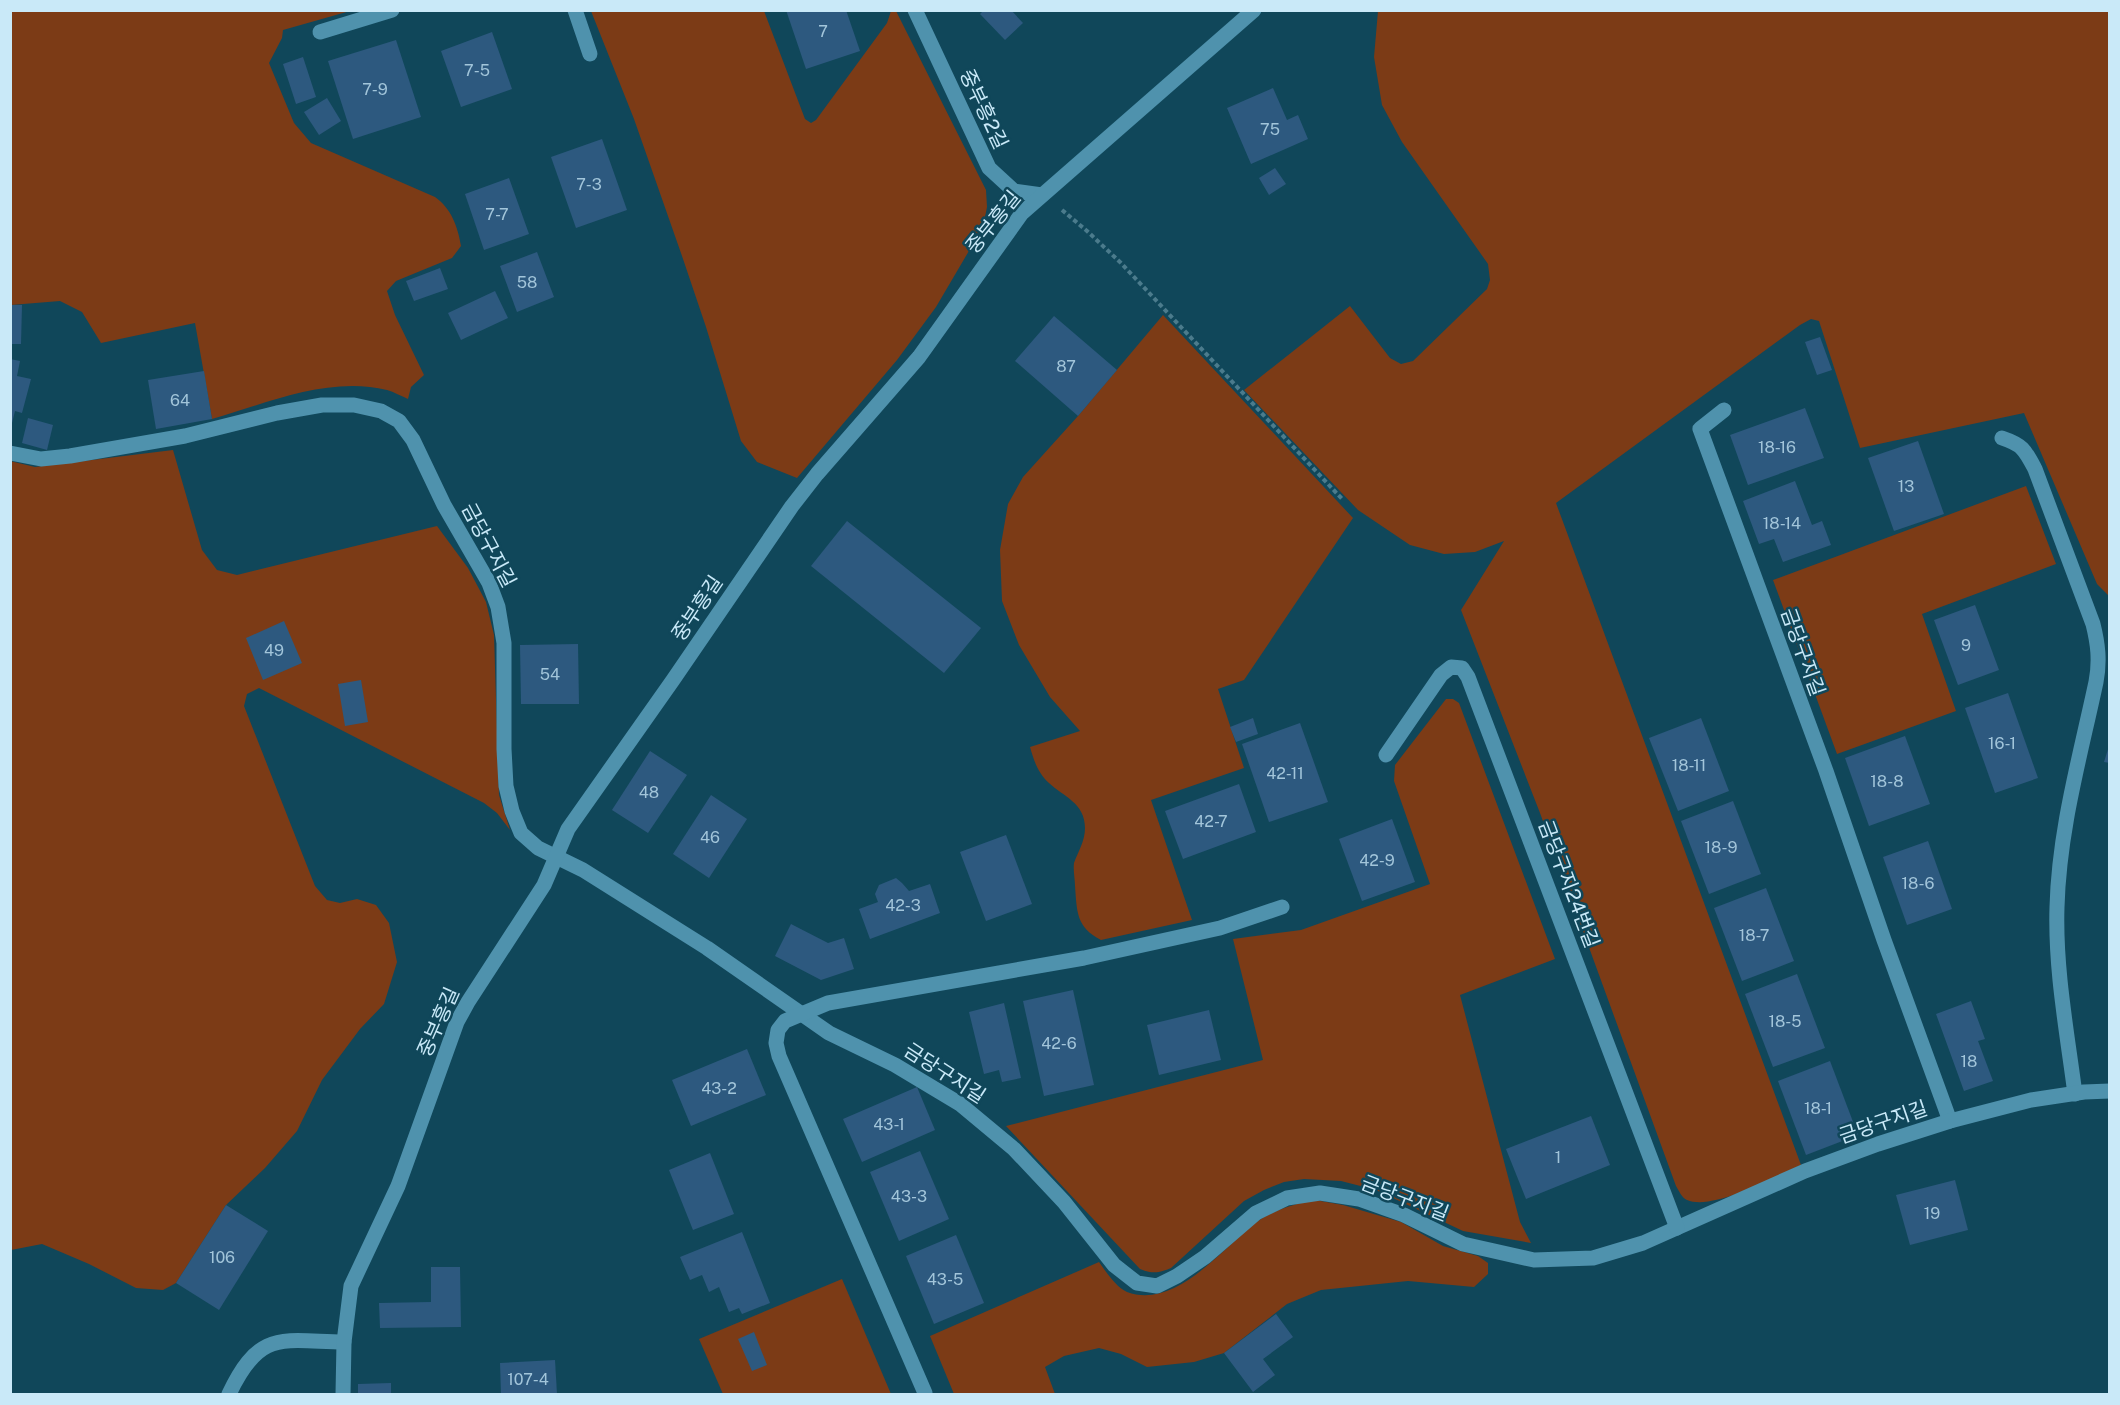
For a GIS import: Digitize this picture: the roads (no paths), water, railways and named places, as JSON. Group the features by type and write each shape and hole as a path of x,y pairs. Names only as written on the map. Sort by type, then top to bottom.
{"street":[{"path":"320,32 392,10"},
{"path":"575,10 590,54"},
{"name":"중부흥2길","path":"915,10 988,168 1014,191 1042,195"},
{"name":"중부흥길","path":"343,1395 344,1342 351,1286 398,1186 457,1022 544,885 568,829 792,507 817,474 919,357 1022,213 1254,10"},
{"name":"금당구지길","path":"10,453 41,459 70,456 184,436 277,413 322,405 354,405 381,411 399,421 413,440 444,505 489,583 498,608 504,643 506,786 512,811 521,833 538,848 583,870 707,948 829,1033 895,1065 960,1104 1014,1149 1065,1202 1114,1265 1137,1283 1157,1286 1178,1276 1205,1257 1256,1213 1287,1198 1320,1193 1359,1199 1404,1215 1463,1244 1534,1260 1593,1258 1643,1243 1805,1171 1950,1121 2031,1100 2109,1091"},
{"name":"금당구지길","path":"1724,410 1700,429 1826,771 1950,1121"},
{"path":"2002,438 2018,443 2028,454 2035,469 2093,624 2098,646 2099,664 2096,682 2070,795 2062,846 2057,907 2058,956 2074,1094"},
{"name":"금당구지24번길","path":"1386,755 1441,675 1451,667 1462,668 1468,677 1677,1228"},
{"path":"925,1393 779,1056 776,1043 778,1030 785,1021 828,1003 1084,958 1220,928 1282,907"},
{"path":"229,1395 246,1364 260,1348 277,1341 299,1339 344,1342"}]}
